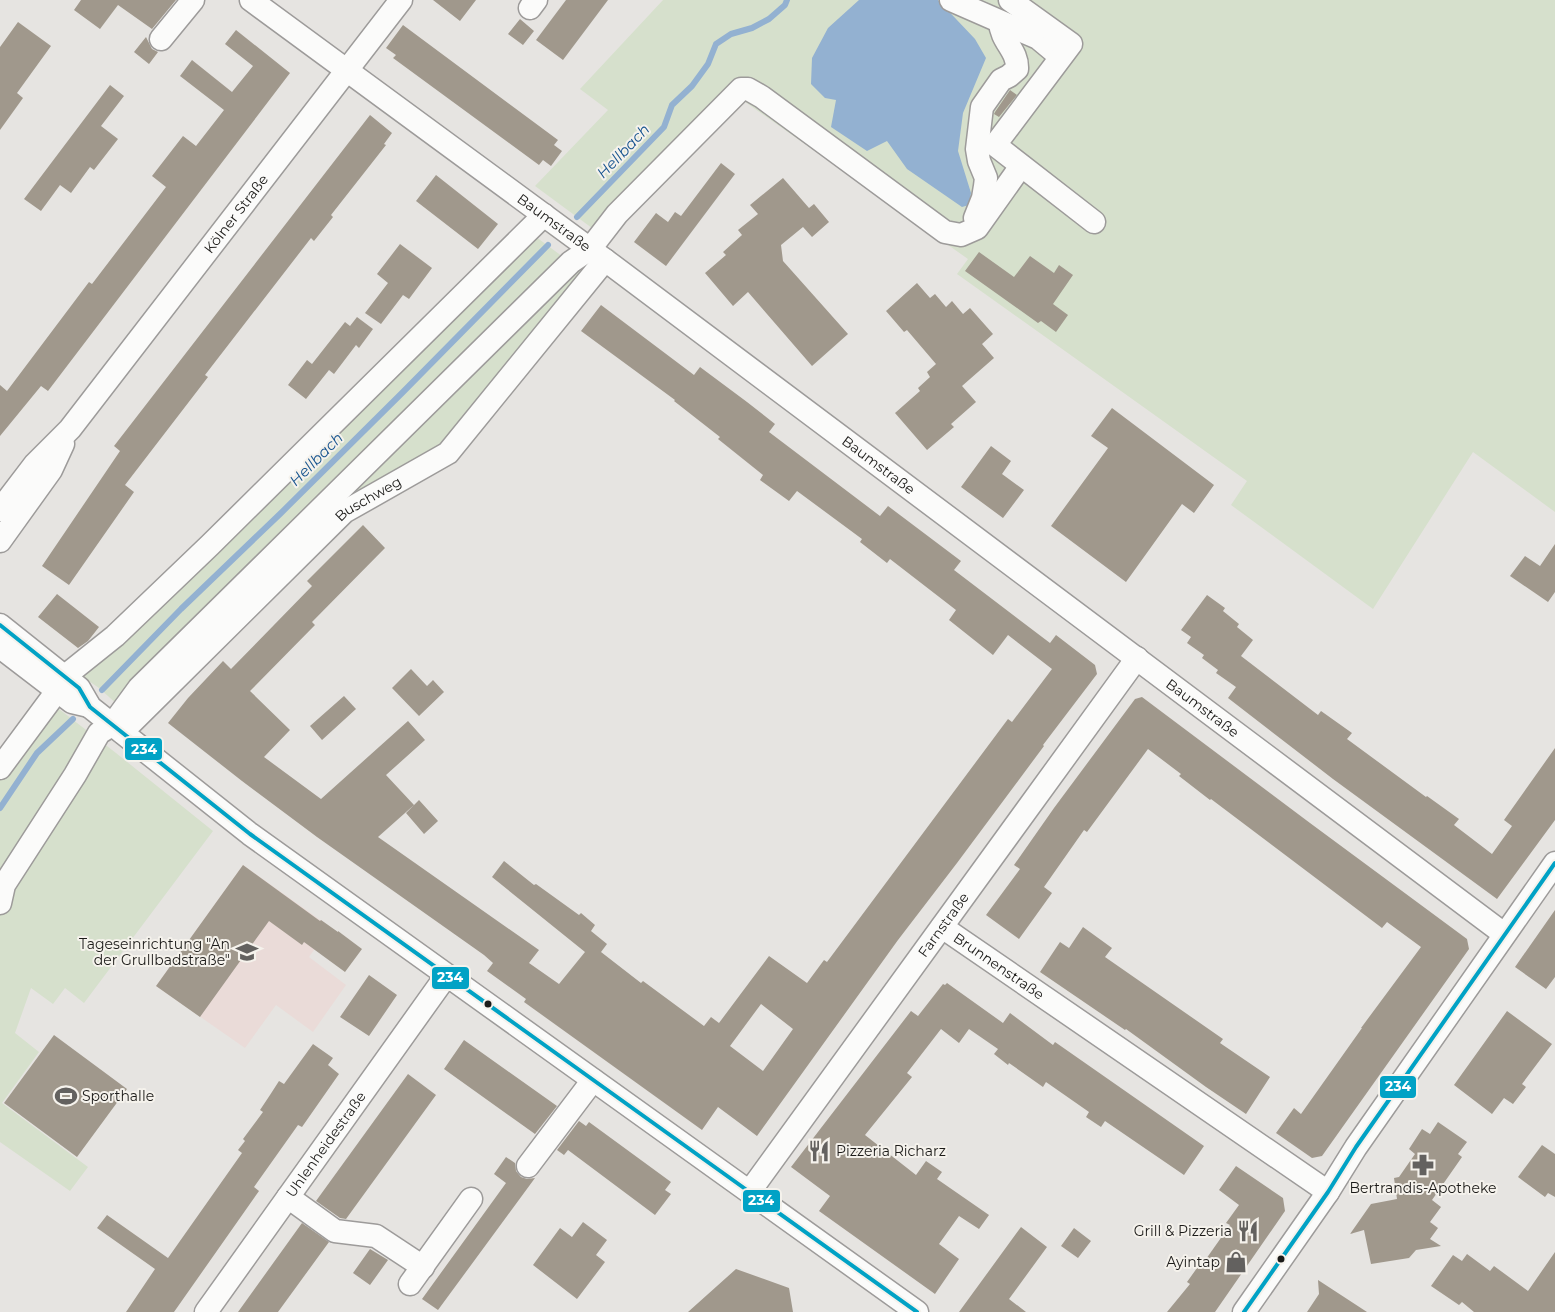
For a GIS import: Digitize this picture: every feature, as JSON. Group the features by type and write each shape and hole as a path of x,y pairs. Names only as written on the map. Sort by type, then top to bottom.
{"street":[{"path":"161,39 193,0"},
{"name":"Baumstraße","path":"251,0 544,215 1504,934"},
{"name":"Kölner Straße","path":"0,510 35,464 70,429 401,0"},
{"path":"951,0 1038,38 1061,57"},
{"path":"1010,0 1071,44 995,145 1094,222"},
{"path":"968,232 983,198 986,186 986,178 979,161 977,149 982,107 1001,80 1017,69 1018,60 1007,45 1000,22"},
{"name":"Buschweg","path":"117,728 344,512 448,453 597,255 617,214 742,89 748,89 762,97 945,232 961,236 968,232"},
{"path":"968,232 977,228 1021,166"},
{"path":"0,768 61,684 115,636 203,552 544,215"},
{"path":"0,903 4,885 75,776 99,733 117,728 139,688 571,262 597,255"},
{"name":"Kölner Straße","path":"0,541 51,470 70,429"},
{"path":"0,624 61,684 72,702 90,707 250,834 917,1312"},
{"path":"0,647 61,684"},
{"name":"Farnstraße","path":"750,1191 1137,658"},
{"path":"1244,1312 1328,1192 1356,1147 1555,863"},
{"name":"Brunnenstraße","path":"942,927 1328,1192"},
{"name":"Uhlenheidestraße","path":"206,1312 446,976"},
{"path":"528,1166 593,1080"},
{"path":"288,1197 335,1231 376,1236 416,1276 471,1199"}],"shaded area":[{"name":"Tageseinrichtung \"An der Grullbadstraße\"","path":"243,865 330,927 309,957 346,985 313,1032 276,1005 245,1048 156,986"}],"green space":[{"path":"663,0 1555,0 1555,512 1473,452 1373,609 1231,505 1247,481 957,274 968,259 741,99 596,231 535,186 608,110 580,89"},
{"path":"528,231 582,271 438,447 338,503 118,705 83,677 120,642"},
{"path":"55,706 213,831 84,1003 65,988 53,1004 31,988 15,1033 39,1052 2,1103 88,1167 70,1191 0,1142 0,757"}],"water":[{"path":"859,0 938,0 975,39 986,58 963,113 958,151 971,193 969,205 962,207 907,169 887,141 867,151 831,127 836,100 825,98 811,84 812,58 828,28"}],"building":[{"path":"81,0 176,0 152,29 118,5 100,29 74,10"},
{"path":"433,0 476,0 460,21"},
{"path":"566,0 608,0 563,60 536,40"},
{"path":"520,19 534,31 523,45 508,34"},
{"path":"18,22 51,46 17,93 23,98 0,130 0,47"},
{"path":"403,25 558,140 554,145 562,151 551,166 543,160 539,165 393,58 396,55 386,48"},
{"path":"236,30 290,73 48,391 41,386 0,436 0,385 7,391 89,282 92,284 166,187 152,176 183,136 196,146 224,110 180,76 192,60 232,92 253,66 225,44"},
{"path":"146,37 152,49 158,52 149,64 134,52"},
{"path":"110,85 124,96 101,126 118,139 94,170 90,167 71,193 60,185 41,211 24,199"},
{"path":"1010,90 1017,95 999,117 994,114"},
{"path":"370,115 392,133 384,144 386,145 331,215 333,217 314,241 311,238 205,375 208,377 125,485 134,492 69,585 42,566 120,451 114,446"},
{"path":"721,163 735,174 666,266 634,242 656,213 668,222 675,212 681,216"},
{"path":"436,175 498,224 478,249 416,201"},
{"path":"783,178 809,208 814,204 829,222 812,237 803,227 781,245 783,261 848,334 812,366 748,292 733,306 705,273 726,255 723,252 742,235 738,230 758,214 750,205"},
{"path":"400,244 432,268 409,299 403,295 381,324 365,313 388,283 377,274"},
{"path":"979,252 1014,277 1030,256 1054,273 1059,265 1073,275 1053,304 1068,315 1056,332 1041,321 1038,323 965,271"},
{"path":"917,283 930,298 935,294 946,307 952,301 963,314 970,308 993,334 982,344 994,358 962,386 976,402 951,424 954,427 927,450 895,413 920,391 918,388 930,377 927,372 936,364 907,330 904,332 886,311"},
{"path":"601,305 694,375 700,367 775,424 769,432 880,516 888,506 961,561 954,570 1050,643 1056,635 1095,665 1097,674 898,940 757,1136 718,1107 702,1130 524,1002 526,999 487,971 493,963 484,955 317,837 168,723 188,698 223,661 231,669 312,586 307,581 363,525 385,548 312,622 315,625 250,691 290,730 264,757 321,799 408,721 425,740 386,775 414,805 378,837 539,950 529,963 559,984 585,952 492,877 504,861 534,885 536,884 579,915 581,913 595,925 591,931 607,944 601,952 641,983 643,981 704,1026 711,1017 719,1023 769,956 807,983 824,960 827,962 1008,719 1012,722 1052,669 1008,635 993,655 949,620 956,610 890,559 887,563 860,542 862,539 797,491 789,501 760,480 763,475 718,439 720,437 675,400 581,331","holes":["761,1004 793,1029 763,1071 730,1046"]},
{"path":"357,317 373,329 359,348 356,345 334,374 329,370 306,399 288,385 307,360 312,364 345,322 350,326"},
{"path":"1112,408 1214,485 1194,513 1182,504 1126,582 1051,526 1108,448 1091,436"},
{"path":"991,446 1011,461 1002,474 1024,490 1003,518 961,487"},
{"path":"1555,544 1555,592 1548,602 1510,576 1525,556 1540,566"},
{"path":"57,594 99,627 88,641 78,648 38,617"},
{"path":"1207,595 1225,608 1223,611 1239,624 1237,627 1253,640 1241,656 1318,715 1321,711 1352,733 1347,739 1459,819 1454,825 1492,854 1512,826 1504,820 1555,748 1555,820 1497,899 1333,779 1228,698 1236,687 1216,673 1218,670 1202,658 1204,655 1187,643 1191,637 1181,630"},
{"path":"411,669 427,686 433,680 444,692 419,716 392,688"},
{"path":"344,696 356,709 322,740 310,726"},
{"path":"1142,697 1467,939 1469,949 1322,1156 1312,1158 1276,1133 1294,1108 1301,1114 1421,947 1387,922 1382,928 1210,800 1179,776 1181,774 1148,749 1087,832 1084,830 1044,887 1052,893 1019,939 986,915 1020,869 1014,865 1054,808 1135,699"},
{"path":"419,800 438,821 424,834 406,813"},
{"path":"243,865 362,949 345,972 304,942 302,945 269,921 200,1017 156,986"},
{"path":"1555,910 1555,977 1546,989 1515,967"},
{"path":"1083,927 1112,948 1105,957 1223,1039 1220,1043 1270,1077 1246,1114 1126,1029 1040,972 1060,942 1069,948"},
{"path":"369,975 397,995 369,1036 340,1017"},
{"path":"947,983 1003,1023 1010,1013 1053,1045 1055,1042 1204,1146 1184,1175 1105,1121 1101,1127 1086,1117 1089,1112 1046,1082 1043,1087 1009,1063 1008,1065 994,1054 998,1049 969,1029 959,1043 941,1029 907,1073 912,1077 865,1135 916,1175 926,1161 942,1172 937,1179 989,1215 979,1229 959,1216 939,1244 959,1259 935,1294 819,1211 830,1196 791,1167 911,1011 918,1016 943,984"},
{"path":"1507,1011 1552,1044 1522,1084 1526,1087 1513,1104 1504,1098 1492,1114 1454,1085"},
{"name":"Sporthalle","path":"54,1035 127,1089 77,1157 4,1103"},
{"path":"464,1040 557,1106 535,1134 444,1069"},
{"path":"313,1044 333,1058 328,1065 339,1074 302,1127 298,1125 254,1187 259,1191 174,1312 126,1312 155,1269 97,1228 107,1215 168,1258 242,1153 238,1150 245,1141 243,1139 263,1112 260,1110 279,1081 284,1084"},
{"path":"408,1074 436,1095 346,1219 340,1218 316,1201"},
{"path":"579,1121 586,1126 589,1122 671,1182 665,1190 671,1194 655,1215 568,1150 564,1155 557,1150"},
{"path":"1438,1122 1467,1142 1458,1154 1462,1157 1432,1200 1441,1207 1430,1222 1438,1228 1430,1239 1441,1246 1416,1250 1409,1258 1371,1264 1364,1230 1350,1234 1371,1204 1397,1199 1394,1178 1399,1177 1415,1154 1409,1149 1422,1129 1430,1134"},
{"path":"1542,1145 1555,1154 1555,1197 1548,1193 1545,1197 1518,1177"},
{"path":"506,1157 515,1163 516,1171 521,1177 527,1179 535,1178 438,1310 422,1299 506,1183 494,1174"},
{"path":"1236,1166 1283,1198 1285,1211 1215,1312 1167,1312 1190,1284 1187,1282 1197,1268 1199,1269 1230,1225 1226,1223 1239,1205 1219,1190"},
{"path":"583,1222 607,1240 596,1255 605,1262 577,1299 533,1265 560,1228 572,1237"},
{"path":"302,1223 329,1242 278,1312 238,1312"},
{"path":"1021,1227 1047,1247 1009,1299 1026,1312 959,1312"},
{"path":"1074,1228 1091,1241 1078,1258 1061,1246"},
{"path":"370,1249 388,1260 370,1285 353,1273"},
{"path":"1555,1252 1555,1312 1474,1312 1462,1302 1459,1305 1431,1286 1453,1255 1462,1261 1467,1254 1490,1271 1494,1266 1528,1291"},
{"path":"736,1269 789,1288 793,1312 688,1312"},
{"path":"1318,1280 1367,1312 1307,1312 1319,1294"}],"waterway":[{"name":"Hellbach","path":"577,217 664,127 672,105 692,86 708,64 716,44 731,34 752,28 769,19 785,5 787,0"},
{"name":"Hellbach","path":"102,690 181,609 402,393 548,245"},
{"name":"Hellbach","path":"0,808 37,753 73,719"}],"transit line":[{"name":"234","path":"0,625 79,688 90,707 250,834 917,1312"},
{"name":"234","path":"1244,1312 1328,1192 1356,1147 1555,863"}],"place":[{"name":"Tageseinrichtung \"An der Grullbadstraße\"","path":"247,952"},
{"name":"Sporthalle","path":"66,1096"},
{"name":"Pizzeria Richarz","path":"819,1151"},
{"name":"Bertrandis-Apotheke","path":"1423,1165"},
{"name":"Grill & Pizzeria","path":"1248,1231"},
{"name":"Ayintap","path":"1236,1262"}]}
